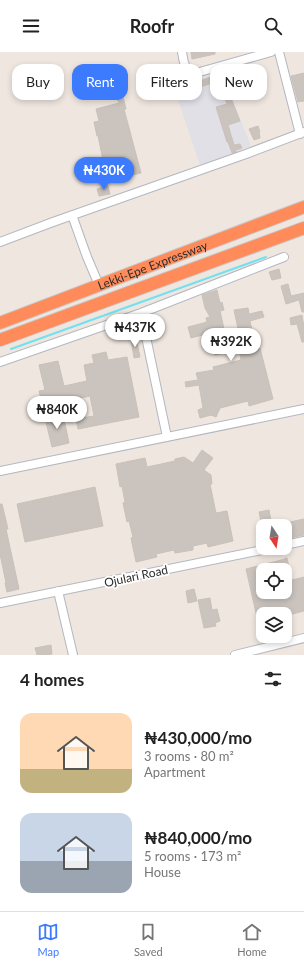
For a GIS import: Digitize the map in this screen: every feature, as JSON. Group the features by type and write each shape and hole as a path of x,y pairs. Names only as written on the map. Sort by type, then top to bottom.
{"highway":[{"name":"Lekki-Epe Expressway","path":"0,323 304,207"},
{"path":"211,262 224,252 304,221"},
{"name":"Lekki-Epe Expressway","path":"0,340 304,228"}],"street":[{"path":"182,52 187,70 196,73 271,52"},
{"path":"0,242 302,133 279,52"},
{"path":"72,215 99,285"},
{"path":"0,362 141,313 284,257"},
{"path":"141,313 167,437"},
{"path":"0,471 304,409"},
{"path":"292,544 304,541"},
{"name":"Ojulari Road","path":"0,603 256,551"},
{"path":"58,591 73,655"},
{"path":"235,655 251,653 304,638"}],"shaded area":[{"path":"210,76 210,100 233,100 251,146 243,149 243,151 200,165 178,100 202,100 202,79"}],"building":[{"path":"191,52 215,52 215,54 192,59"},
{"path":"304,73 304,101 298,102 291,76"},
{"path":"210,77 210,84 202,86 202,80"},
{"path":"118,100 124,100 126,109 124,109 141,173 116,179 113,163 104,165 94,122 99,121 96,109 119,103"},
{"path":"225,100 232,100 240,121 228,125 234,145 240,144 242,148 232,153 216,107 227,104"},
{"path":"258,126 260,138 254,140 249,129"},
{"path":"108,186 110,194 99,196 97,189"},
{"path":"279,269 281,278 272,280 269,272"},
{"path":"288,284 291,296 304,293 304,312 302,312 299,300 286,304 281,286"},
{"path":"217,290 220,303 222,302 224,310 220,311 227,342 240,338 234,310 248,308 249,314 262,311 264,317 250,321 256,349 260,348 273,399 249,406 248,401 220,408 216,417 211,415 200,418 198,410 203,408 199,385 186,387 185,382 198,380 196,373 214,370 213,367 241,360 239,349 215,355 210,333 191,338 188,327 207,322 206,318 210,317 205,308 202,295"},
{"path":"302,315 304,342 302,342 297,324 291,325 290,318"},
{"path":"136,338 140,357 134,358 131,339"},
{"path":"106,352 108,360 127,357 139,417 78,429 76,419 94,416 90,396 43,407 39,391 45,390 39,365 58,361 64,386 87,381 84,365 94,363 92,355"},
{"path":"63,414 69,443 52,447 45,418"},
{"path":"202,450 213,458 204,470 211,475 212,484 210,484 216,513 227,511 233,541 208,547 207,543 193,546 193,550 175,553 174,550 156,554 157,557 136,562 131,538 133,537 129,521 127,522 123,503 125,502 122,486 120,487 116,464 145,458 147,467 175,461 175,459 184,457 193,463"},
{"path":"95,487 103,526 25,542 17,504"},
{"path":"0,504 2,504 8,529 6,529 19,589 7,592 0,554"},
{"path":"269,510 271,519 260,519 259,512"},
{"path":"304,519 304,535 292,538 292,522"},
{"path":"287,558 288,563 269,563"},
{"path":"256,566 256,599 292,599 292,580 304,577 304,611 292,614 292,607 256,607 256,613 246,569"},
{"path":"194,589 197,601 188,603 186,591"},
{"path":"210,598 212,610 217,609 220,621 215,623 216,626 204,628 198,600"},
{"path":"51,645 52,654 37,655 35,648"}],"waterway":[{"path":"11,349 266,257"}]}
